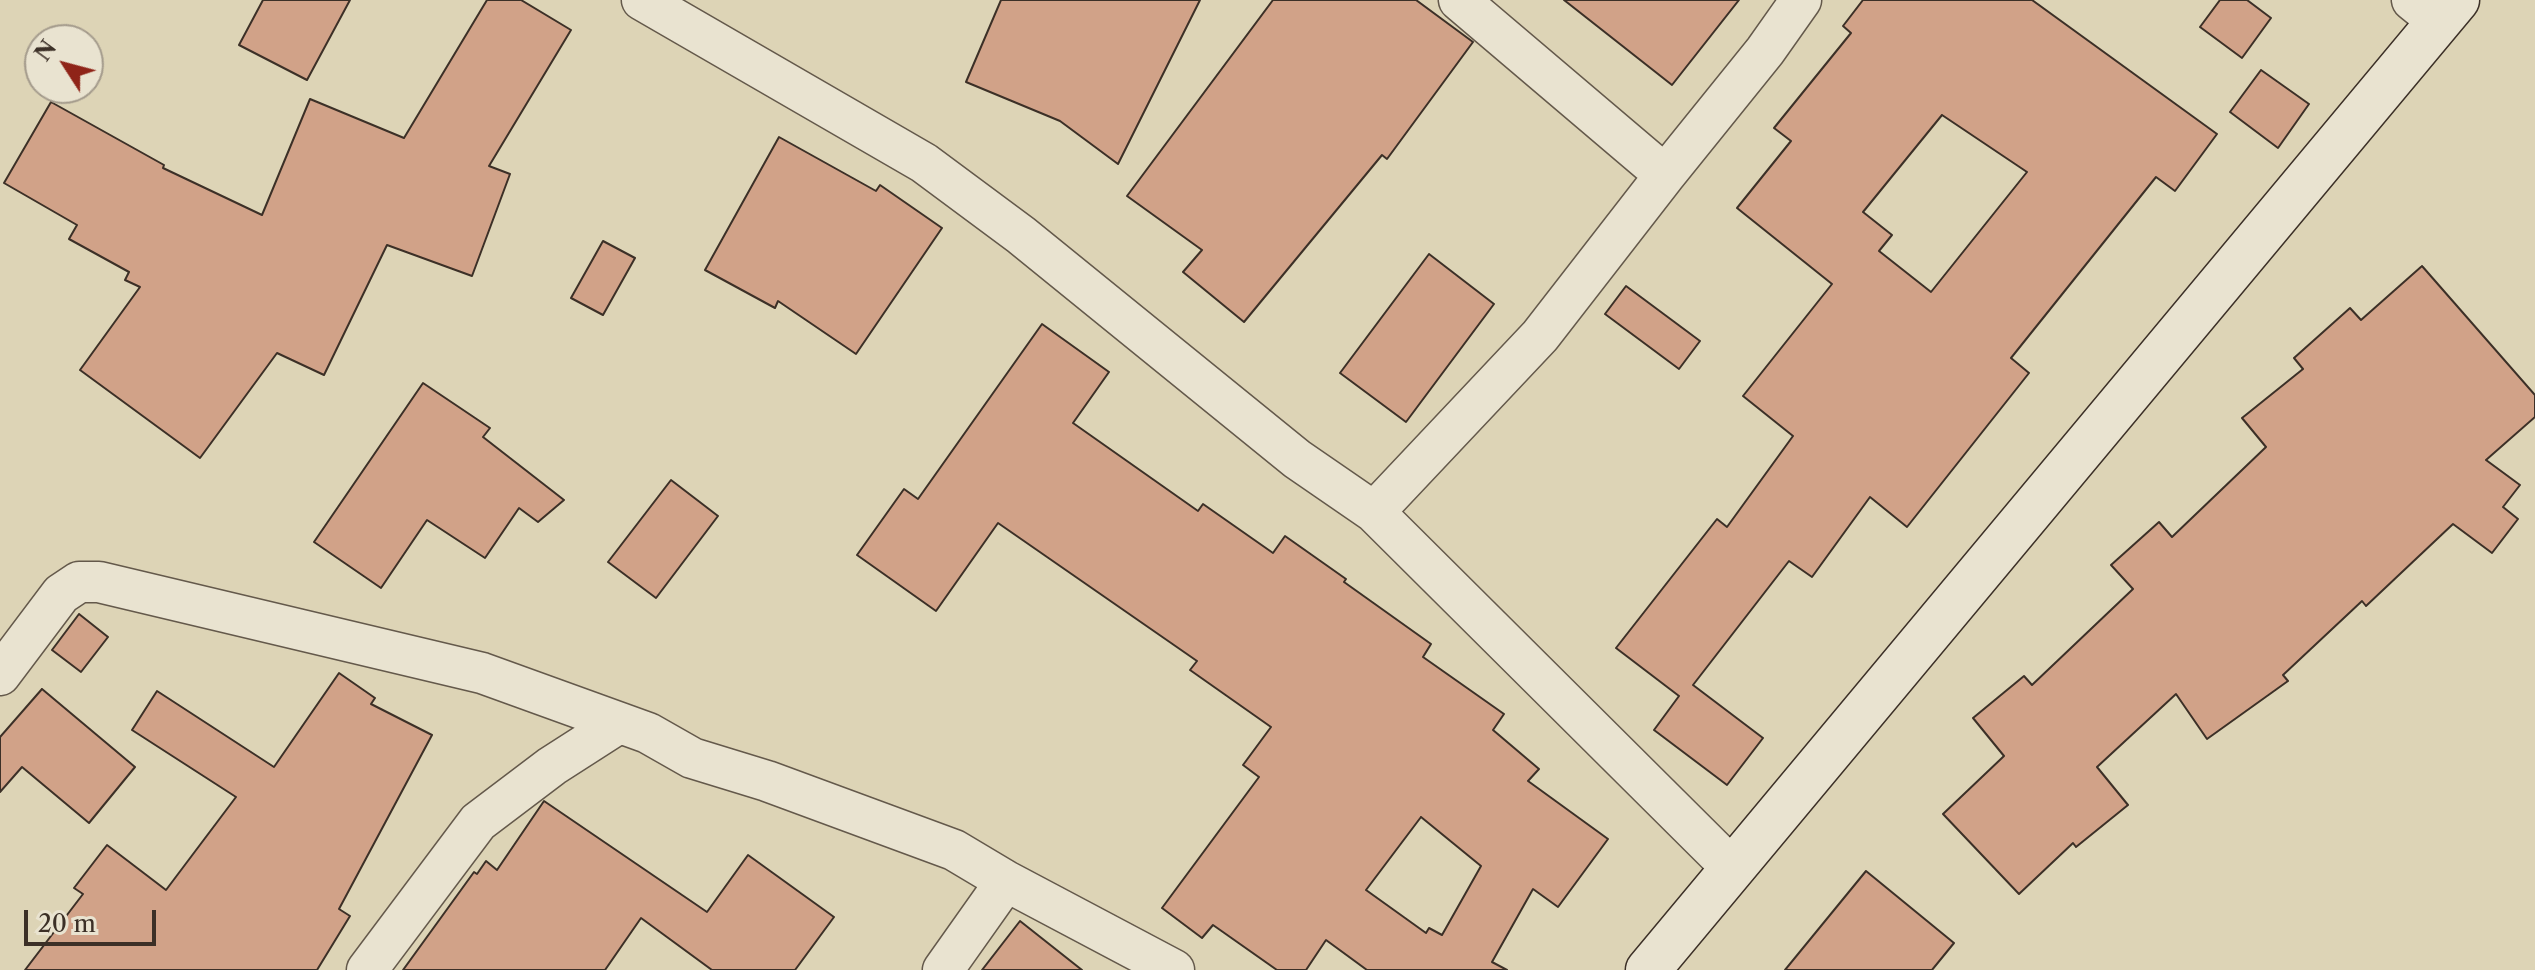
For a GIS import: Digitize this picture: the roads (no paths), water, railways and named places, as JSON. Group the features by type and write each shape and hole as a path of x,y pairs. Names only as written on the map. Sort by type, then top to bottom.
{"main road":[{"path":"1648,970 2436,7"}],"street":[{"path":"642,0 924,163 1021,235 1297,459 1374,512 1732,868"},
{"path":"1459,0 1665,175"},
{"path":"1374,512 1540,336 1765,51 1801,0"},
{"path":"0,675 61,594 79,582 99,582 482,673 648,733 692,758 767,781 954,850 1174,970"},
{"path":"367,970 478,822 552,766 619,723"},
{"path":"943,970 1006,881"}]}
